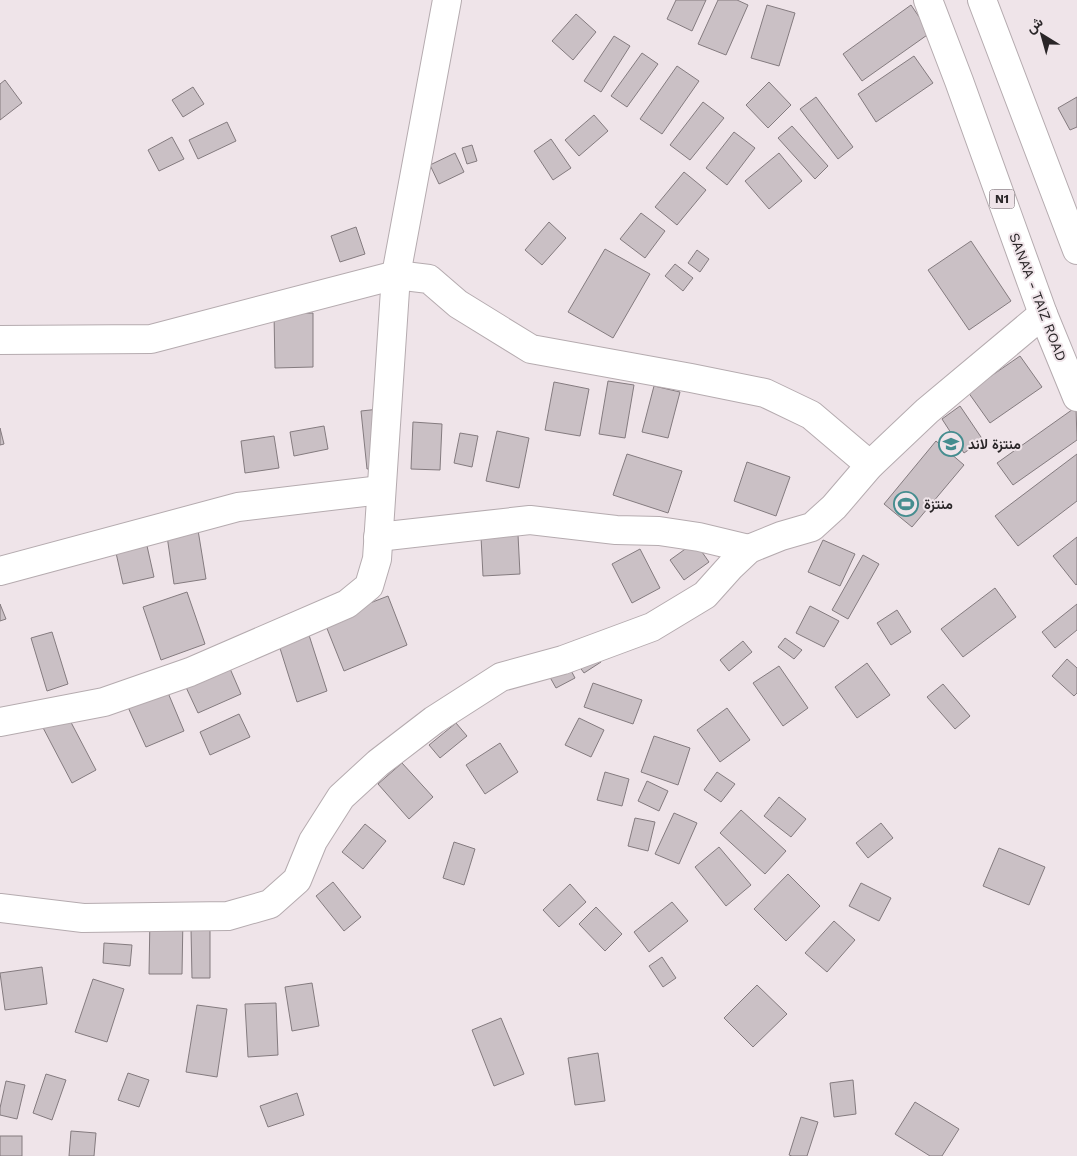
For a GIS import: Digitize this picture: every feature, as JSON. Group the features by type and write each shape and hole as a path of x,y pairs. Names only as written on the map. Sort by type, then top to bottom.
{"main road":[{"path":"0,722 104,702 190,672 347,604 369,586 377,559 396,275 447,0"},
{"name":"SANA'A - TAIZ ROAD","path":"928,0 960,81 1043,314 1077,396"},
{"path":"982,0 1077,250"},
{"path":"0,340 151,339 396,275 429,279 458,304 531,349 765,393 811,415 870,465"},
{"path":"0,908 83,918 228,916 270,904 297,880 313,841 342,796 378,763 434,720 501,677 564,660 652,628 706,595 749,549 781,536 812,527 834,507 870,465 927,411 1043,314"},
{"path":"0,571 238,507 381,490"},
{"path":"378,537 530,520 616,530 660,531 699,537 749,549"}],"building":[{"path":"676,0 706,0 692,31 667,19"},
{"path":"718,0 737,0 748,5 726,55 698,44"},
{"path":"767,5 795,13 779,66 751,58"},
{"path":"911,5 930,33 862,81 843,54"},
{"path":"576,14 596,32 573,60 552,41"},
{"path":"614,36 630,46 601,92 584,81"},
{"path":"642,53 658,64 627,107 611,96"},
{"path":"914,56 933,83 876,122 858,94"},
{"path":"677,66 699,81 662,134 640,119"},
{"path":"5,80 22,103 0,120 0,84"},
{"path":"769,82 791,105 768,128 746,105"},
{"path":"193,87 204,104 183,117 172,100"},
{"path":"816,97 853,147 838,159 800,109"},
{"path":"1077,97 1077,127 1070,130 1058,108"},
{"path":"703,102 724,118 690,160 670,145"},
{"path":"594,115 608,131 579,156 565,140"},
{"path":"227,122 236,141 198,159 189,140"},
{"path":"792,126 828,166 815,179 778,138"},
{"path":"734,132 755,148 727,185 706,168"},
{"path":"172,137 184,159 159,171 148,150"},
{"path":"551,139 571,168 553,180 534,151"},
{"path":"472,145 477,161 467,164 462,148"},
{"path":"455,153 464,172 439,184 430,165"},
{"path":"779,153 802,181 769,209 745,181"},
{"path":"684,172 706,190 677,225 655,207"},
{"path":"641,213 665,231 645,258 620,239"},
{"path":"549,222 566,238 542,265 525,250"},
{"path":"356,227 365,254 340,262 331,236"},
{"path":"971,241 1011,301 969,330 928,270"},
{"path":"605,249 650,274 613,338 568,312"},
{"path":"697,250 709,259 700,272 688,263"},
{"path":"675,264 693,278 683,291 665,276"},
{"path":"313,313 313,367 275,368 274,314"},
{"path":"1020,356 1042,387 990,423 968,392"},
{"path":"608,381 634,385 625,438 599,434"},
{"path":"554,382 589,389 580,436 545,430"},
{"path":"654,386 680,392 668,438 642,432"},
{"path":"960,406 983,440 964,453 942,419"},
{"path":"1076,407 1077,440 1013,485 997,463"},
{"path":"389,408 395,466 367,469 361,411"},
{"path":"413,422 442,424 440,470 411,469"},
{"path":"324,426 328,449 294,456 290,432"},
{"path":"0,428 4,444 0,445"},
{"path":"497,431 529,438 519,488 486,481"},
{"path":"460,433 478,436 472,467 454,463"},
{"path":"274,436 279,468 245,473 241,441"},
{"path":"936,441 964,465 912,527 884,504"},
{"path":"627,454 682,471 668,513 613,495"},
{"path":"1077,454 1077,501 1018,546 995,516"},
{"path":"747,462 790,477 776,516 734,501"},
{"path":"517,515 520,574 483,576 480,517"},
{"path":"197,524 206,579 174,584 166,529"},
{"path":"145,537 154,577 123,584 114,544"},
{"path":"1077,537 1077,584 1076,585 1053,556"},
{"path":"823,540 855,554 840,586 808,572"},
{"path":"695,542 709,562 684,580 670,560"},
{"path":"640,549 660,588 632,603 612,564"},
{"path":"863,555 879,564 848,619 832,610"},
{"path":"995,588 1016,617 963,657 941,629"},
{"path":"187,592 205,644 161,660 143,607"},
{"path":"388,596 407,645 344,671 324,621"},
{"path":"0,604 6,619 0,621"},
{"path":"1077,604 1077,630 1055,648 1042,632"},
{"path":"810,606 839,621 824,647 796,633"},
{"path":"897,610 911,632 891,645 877,623"},
{"path":"52,632 68,684 47,691 31,638"},
{"path":"308,632 327,691 297,702 278,642"},
{"path":"785,638 802,650 794,659 778,647"},
{"path":"743,641 752,652 729,671 720,660"},
{"path":"591,648 601,662 584,673 574,659"},
{"path":"1067,659 1077,668 1077,693 1074,696 1052,676"},
{"path":"566,661 575,678 556,688 547,672"},
{"path":"867,663 890,695 857,718 835,687"},
{"path":"228,664 241,694 198,713 184,683"},
{"path":"779,666 808,708 783,726 753,683"},
{"path":"593,683 642,700 633,724 584,707"},
{"path":"943,684 970,716 955,729 927,697"},
{"path":"166,688 184,731 146,747 127,705"},
{"path":"727,708 750,740 720,762 697,730"},
{"path":"64,709 96,770 72,783 40,722"},
{"path":"239,714 250,737 210,755 200,732"},
{"path":"579,718 604,730 591,757 565,745"},
{"path":"456,723 467,736 440,758 429,745"},
{"path":"654,736 690,748 678,785 641,772"},
{"path":"500,743 518,772 485,794 466,765"},
{"path":"402,763 433,797 409,819 378,784"},
{"path":"605,772 629,779 622,806 597,800"},
{"path":"717,772 735,784 721,802 704,790"},
{"path":"647,781 668,791 659,811 638,801"},
{"path":"779,797 806,819 791,837 764,816"},
{"path":"741,810 786,851 765,874 720,833"},
{"path":"674,813 697,823 679,864 655,854"},
{"path":"635,818 655,822 648,851 628,846"},
{"path":"881,823 893,838 868,858 856,843"},
{"path":"365,824 386,841 363,869 342,852"},
{"path":"454,842 475,849 464,885 443,878"},
{"path":"719,847 751,885 726,906 695,867"},
{"path":"999,848 1045,867 1029,905 983,886"},
{"path":"788,874 820,906 786,941 754,909"},
{"path":"333,882 361,917 344,931 316,896"},
{"path":"861,883 891,898 879,921 849,906"},
{"path":"570,884 586,902 559,927 543,910"},
{"path":"672,902 688,921 649,952 634,932"},
{"path":"596,907 622,934 605,951 579,924"},
{"path":"150,916 183,916 182,974 149,974"},
{"path":"834,921 855,940 827,972 805,953"},
{"path":"210,928 210,978 192,978 191,929"},
{"path":"104,943 132,945 130,966 103,963"},
{"path":"662,957 676,978 663,987 649,966"},
{"path":"42,967 47,1004 5,1010 0,973"},
{"path":"93,979 124,989 107,1042 75,1032"},
{"path":"312,983 319,1026 292,1031 285,987"},
{"path":"757,985 787,1014 753,1047 724,1018"},
{"path":"276,1003 278,1055 248,1057 245,1004"},
{"path":"197,1005 227,1009 217,1077 186,1072"},
{"path":"501,1018 524,1074 494,1086 472,1030"},
{"path":"598,1053 605,1101 575,1105 568,1058"},
{"path":"128,1073 149,1080 139,1107 118,1100"},
{"path":"46,1074 66,1080 52,1120 33,1113"},
{"path":"853,1080 856,1114 834,1117 830,1083"},
{"path":"6,1081 25,1085 17,1119 0,1115"},
{"path":"297,1093 304,1115 268,1127 260,1106"},
{"path":"915,1102 959,1129 942,1156 930,1156 895,1134"},
{"path":"801,1117 818,1122 807,1156 792,1156 789,1155"},
{"path":"71,1131 96,1133 94,1156 69,1156"},
{"path":"0,1136 22,1136 22,1156 0,1156"}],"place":[{"name":"منتزة لاند","path":"951,444"},
{"name":"منتزة","path":"906,504"}]}
